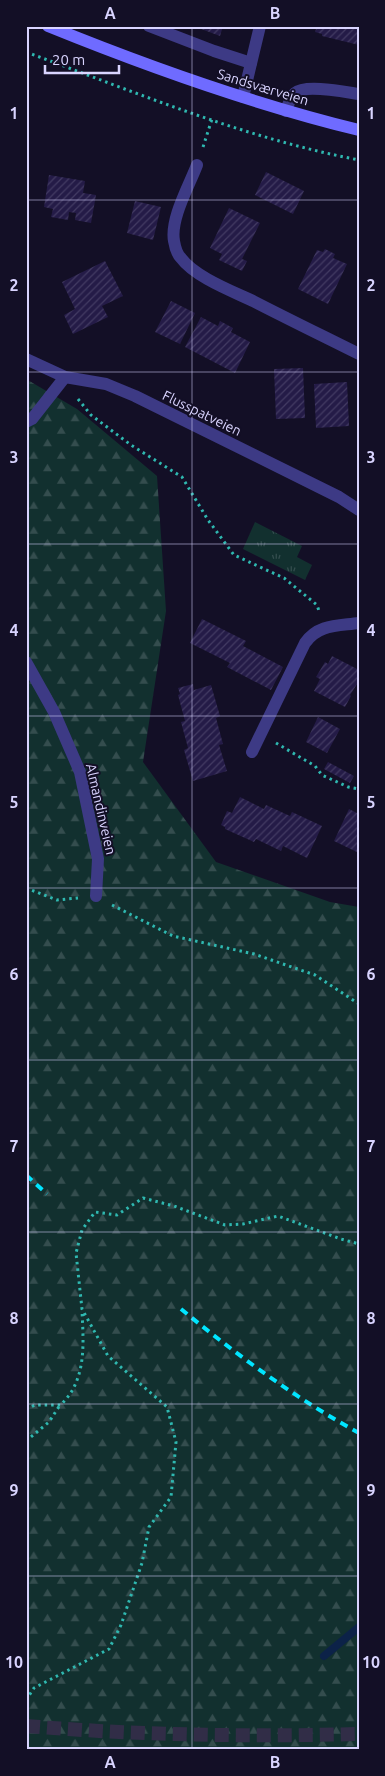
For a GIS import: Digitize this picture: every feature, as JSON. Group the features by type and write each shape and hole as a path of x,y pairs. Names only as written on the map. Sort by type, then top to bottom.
{"main road":[{"name":"Sandsværveien","path":"48,26 71,30 184,78 243,98 359,130"}],"street":[{"path":"149,26 251,63"},
{"path":"243,98 260,26"},
{"path":"286,111 295,93 306,88 359,94"},
{"path":"197,165 178,213 175,227 173,239 181,259 214,282 359,354"},
{"name":"Flusspatveien","path":"26,358 65,378 106,384 135,396 340,498 359,510"},
{"path":"26,422 32,419 65,378"},
{"path":"252,752 311,634 327,627 359,622"},
{"name":"Almandinveien","path":"26,662 54,712 80,772 98,859 96,896"}],"path":[{"path":"26,52 115,86 212,119 300,147 359,160"},
{"path":"197,165 212,119"},
{"path":"65,378 91,415 131,445 182,476 208,520 234,555 284,578 316,605 327,627"},
{"path":"261,733 315,766 322,775 348,787 359,789"},
{"path":"26,888 57,900 96,896 173,936 254,954 315,975 359,1004"},
{"path":"26,1441 49,1422 73,1390 80,1372 83,1346 82,1309 76,1253 82,1230 95,1212 117,1216 143,1198 225,1225 243,1224 278,1216 359,1244"},
{"path":"26,1700 34,1688 109,1649 121,1625 142,1564 148,1527 171,1497 176,1442 167,1407 108,1356 82,1309"},
{"path":"26,1409 35,1405 61,1405"}],"green space":[{"path":"26,379 77,409 157,476 166,611 143,762 216,862 330,902 359,907 359,1750 26,1750"},
{"path":"255,522 302,546 297,557 312,565 305,580 243,549"}],"building":[{"path":"193,26 223,26 220,36"},
{"path":"317,26 359,26 359,45 322,36 322,34 315,32"},
{"path":"266,172 304,191 293,214 255,195"},
{"path":"49,175 85,181 83,193 96,195 91,223 75,220 76,213 69,212 68,220 51,217 53,209 44,207"},
{"path":"135,201 161,207 153,240 127,233"},
{"path":"229,208 260,223 242,259 247,261 242,271 219,260 222,254 210,248"},
{"path":"325,249 335,254 333,258 347,264 328,304 298,289 317,250 323,252"},
{"path":"105,261 123,296 102,306 108,317 73,334 64,315 75,309 62,282"},
{"path":"171,301 195,313 180,344 155,332"},
{"path":"201,317 218,326 220,321 233,328 231,332 250,342 235,373 185,347"},
{"path":"303,368 305,418 276,419 274,369"},
{"path":"347,382 349,426 316,428 314,384"},
{"path":"202,619 246,641 243,646 283,667 271,690 227,667 230,663 190,643"},
{"path":"332,656 359,670 359,681 345,707 314,691 320,679 316,677 325,662 328,664"},
{"path":"193,684 194,690 211,685 220,716 216,718 223,744 219,745 227,771 193,781 184,750 188,748 181,722 185,721 178,688"},
{"path":"318,717 340,729 327,753 306,742"},
{"path":"328,762 354,776 350,783 324,769"},
{"path":"240,797 264,809 266,805 290,816 292,812 322,826 307,858 283,846 281,851 256,839 254,842 225,829 221,825 227,811 232,813"},
{"path":"349,809 359,814 359,853 334,841"}],"waterway":[{"path":"324,1656 359,1627"}],"tunnel":[{"path":"26,1726 192,1734 359,1734"}],"railway":[{"path":"26,1175 47,1194"},
{"path":"181,1309 267,1375 335,1420 359,1433"}]}
